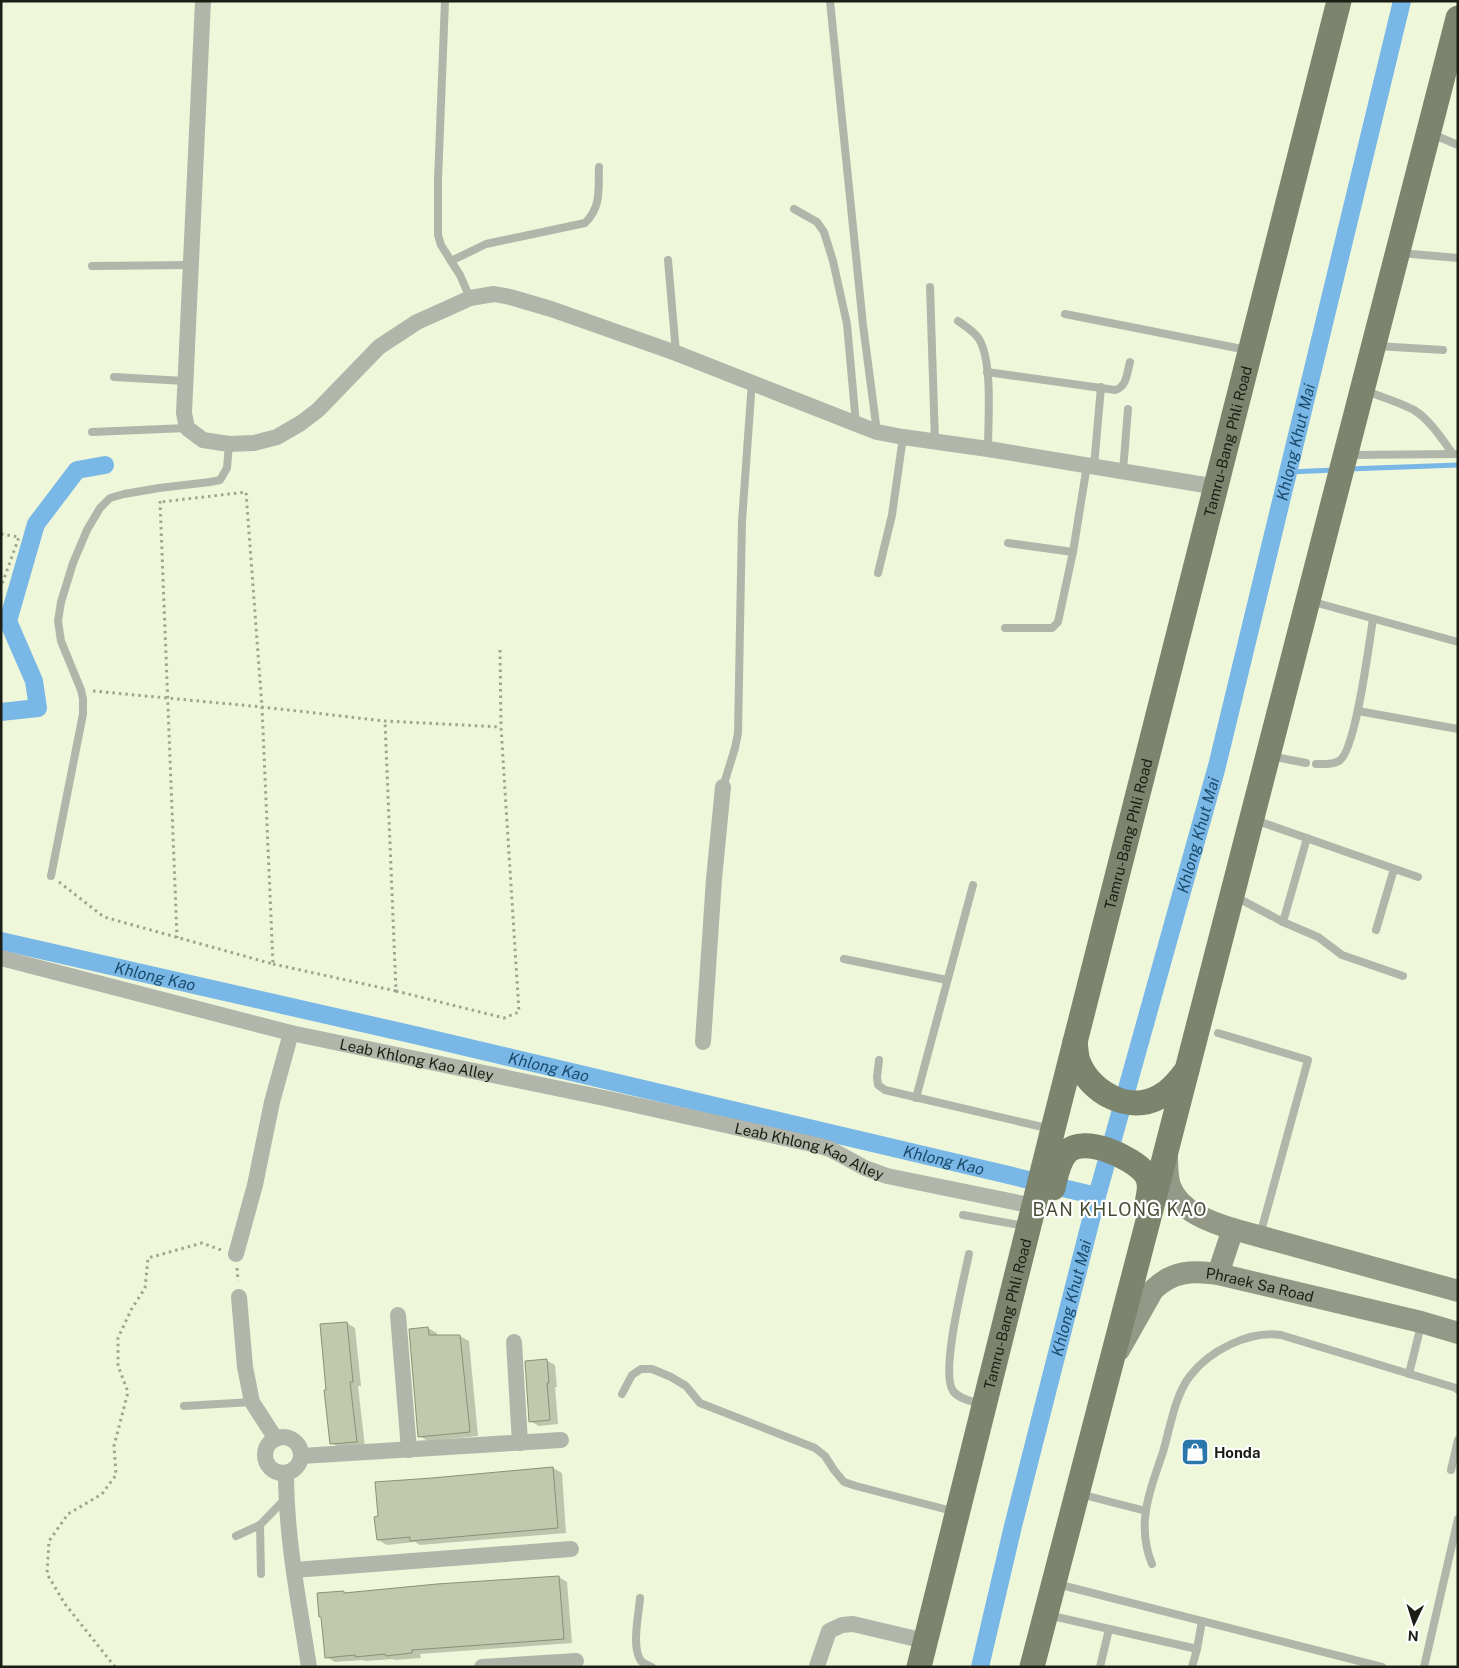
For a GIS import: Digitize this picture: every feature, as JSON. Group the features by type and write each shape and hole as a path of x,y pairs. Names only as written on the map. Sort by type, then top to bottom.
{"main road":[{"name":"Tamru-Bang Phli Road","path":"918,1667 1014,1288 1052,1166 1053,1129 1340,1"},
{"path":"1032,1667 1458,18"},
{"path":"1075,1042 1079,1062 1089,1080 1111,1097 1126,1102 1143,1102 1159,1097 1176,1084 1188,1069"},
{"path":"1052,1166 1074,1147 1098,1147 1115,1153 1140,1169 1145,1173 1149,1181 1149,1194 1113,1332 1099,1408"},
{"path":"1166,1152 1170,1186 1182,1203 1207,1220 1260,1237 1458,1291"},
{"path":"1014,1288 1037,1256 1038,1207"},
{"path":"1218,1274 1233,1229"},
{"name":"Phraek Sa Road","path":"1109,1367 1153,1290 1160,1282 1190,1271 1218,1274 1421,1322 1458,1333"}],"street":[{"path":"202,1 184,421 187,428 203,440 228,444 254,443 277,437 301,423 318,410 380,347 417,322 470,298 494,294 551,309 676,352 877,432 903,438 988,449 1217,487"},
{"path":"703,1042 714,879 724,787"},
{"name":"Leab Khlong Kao Alley","path":"1,958 291,1033 594,1096 816,1145 830,1150 864,1168 887,1176 1038,1207"},
{"path":"236,1254 255,1185 272,1102 291,1033"},
{"path":"239,1297 245,1367 252,1402 276,1439"},
{"path":"398,1315 409,1450"},
{"path":"514,1342 520,1443"},
{"path":"276,1439 293,1440 299,1447 300,1456 298,1464 293,1470 286,1473 272,1470 267,1464 266,1449 276,1439"},
{"path":"300,1456 561,1440"},
{"path":"286,1473 286,1498 294,1570 309,1667"},
{"path":"294,1570 571,1549"},
{"path":"817,1666 829,1631 842,1625 853,1624 925,1642"},
{"path":"482,1667 576,1661"}],"lane":[{"path":"445,1 438,180 438,236 441,245 460,275 470,298"},
{"path":"830,1 863,325 877,432"},
{"path":"1428,132 1458,144"},
{"path":"451,261 486,244 585,222 593,214 598,204 600,167"},
{"path":"794,209 817,222 824,232 833,261 847,324 856,424"},
{"path":"1398,252 1458,258"},
{"path":"668,260 676,352"},
{"path":"92,266 191,266"},
{"path":"930,286 934,441"},
{"path":"1065,314 1251,350"},
{"path":"958,321 978,337 983,347 987,372 988,449"},
{"path":"1373,346 1443,350"},
{"path":"987,372 1115,390 1124,385 1130,362"},
{"path":"114,377 185,381"},
{"path":"724,787 738,733 742,521 752,381"},
{"path":"1005,628 1052,628 1058,622 1090,466 1101,388"},
{"path":"1362,389 1415,411 1431,425 1456,454"},
{"path":"1122,471 1128,409"},
{"path":"92,432 187,428"},
{"path":"878,573 892,515 903,438"},
{"path":"51,876 83,714 81,690 61,641 58,621 61,602 72,563 87,530 100,508 110,498 159,488 220,480 227,468 228,444"},
{"path":"1346,455 1456,454"},
{"path":"1008,543 1072,552"},
{"path":"1308,600 1458,642"},
{"path":"1316,764 1331,764 1340,761 1346,754 1358,711 1373,619"},
{"path":"1358,711 1458,729"},
{"path":"1268,755 1306,763"},
{"path":"1252,819 1418,877"},
{"path":"1283,922 1307,838"},
{"path":"1376,930 1394,869"},
{"path":"916,1098 973,886"},
{"path":"1232,895 1283,922 1318,937 1342,955 1403,976"},
{"path":"844,959 948,980"},
{"path":"1218,1032 1308,1060 1260,1237"},
{"path":"879,1060 876,1077 878,1085 884,1090 1053,1129"},
{"path":"963,1215 1038,1207"},
{"path":"969,1254 950,1357 949,1378 952,1390 959,1397 984,1406"},
{"path":"1409,1374 1421,1322"},
{"path":"1152,1564 1147,1551 1146,1511 1181,1390 1195,1371 1225,1348 1248,1338 1273,1334 1458,1390"},
{"path":"622,1394 632,1375 641,1369 652,1369 686,1386 700,1403 816,1448 825,1456 844,1482 958,1512"},
{"path":"184,1406 252,1402"},
{"path":"1450,1470 1458,1440"},
{"path":"1077,1493 1146,1511"},
{"path":"236,1536 260,1525 286,1498"},
{"path":"1424,1667 1458,1519"},
{"path":"260,1525 261,1574"},
{"path":"1053,1583 1382,1667"},
{"path":"640,1598 637,1650 642,1662 652,1667"},
{"path":"1046,1614 1196,1649"},
{"path":"1192,1667 1202,1621"},
{"path":"1100,1667 1109,1629"}],"path":[{"path":"159,488 177,938"},
{"path":"160,502 246,492 262,707 273,964"},
{"path":"1,534 19,537 1,587"},
{"path":"51,876 104,917 273,964 396,991 504,1018 519,1012 501,727 500,649"},
{"path":"81,690 385,721 501,727"},
{"path":"385,721 396,991"},
{"path":"115,1667 65,1604 47,1574 48,1541 68,1514 102,1494 116,1475 114,1446 128,1392 118,1366 118,1338 131,1310 145,1288 148,1258 202,1244 236,1254 239,1297"}],"building":[{"path":"347,1322 353,1382 350,1382 357,1442 330,1444 320,1324"},
{"path":"428,1327 429,1335 460,1335 470,1432 418,1437 409,1329"},
{"path":"547,1359 550,1420 529,1422 525,1361"},
{"path":"553,1467 558,1528 410,1541 410,1537 377,1540 374,1517 378,1516 375,1482"},
{"path":"559,1576 564,1639 412,1650 412,1653 386,1656 385,1654 325,1658 317,1593 344,1591 344,1593 437,1584"}],"waterway":[{"name":"Khlong Khut Mai","path":"980,1667 1013,1526 1097,1196 1217,766 1402,1"},
{"path":"1,712 38,708 34,681 8,621 36,524 77,470 105,465"},
{"path":"1348,469 1458,465"},
{"path":"1288,472 1335,470"},
{"name":"Khlong Kao","path":"1,941 419,1036 1097,1196"}],"place":[{"name":"Honda","path":"1195,1452"}],"district":[{"name":"BAN KHLONG KAO","path":"1120,1209"}]}
